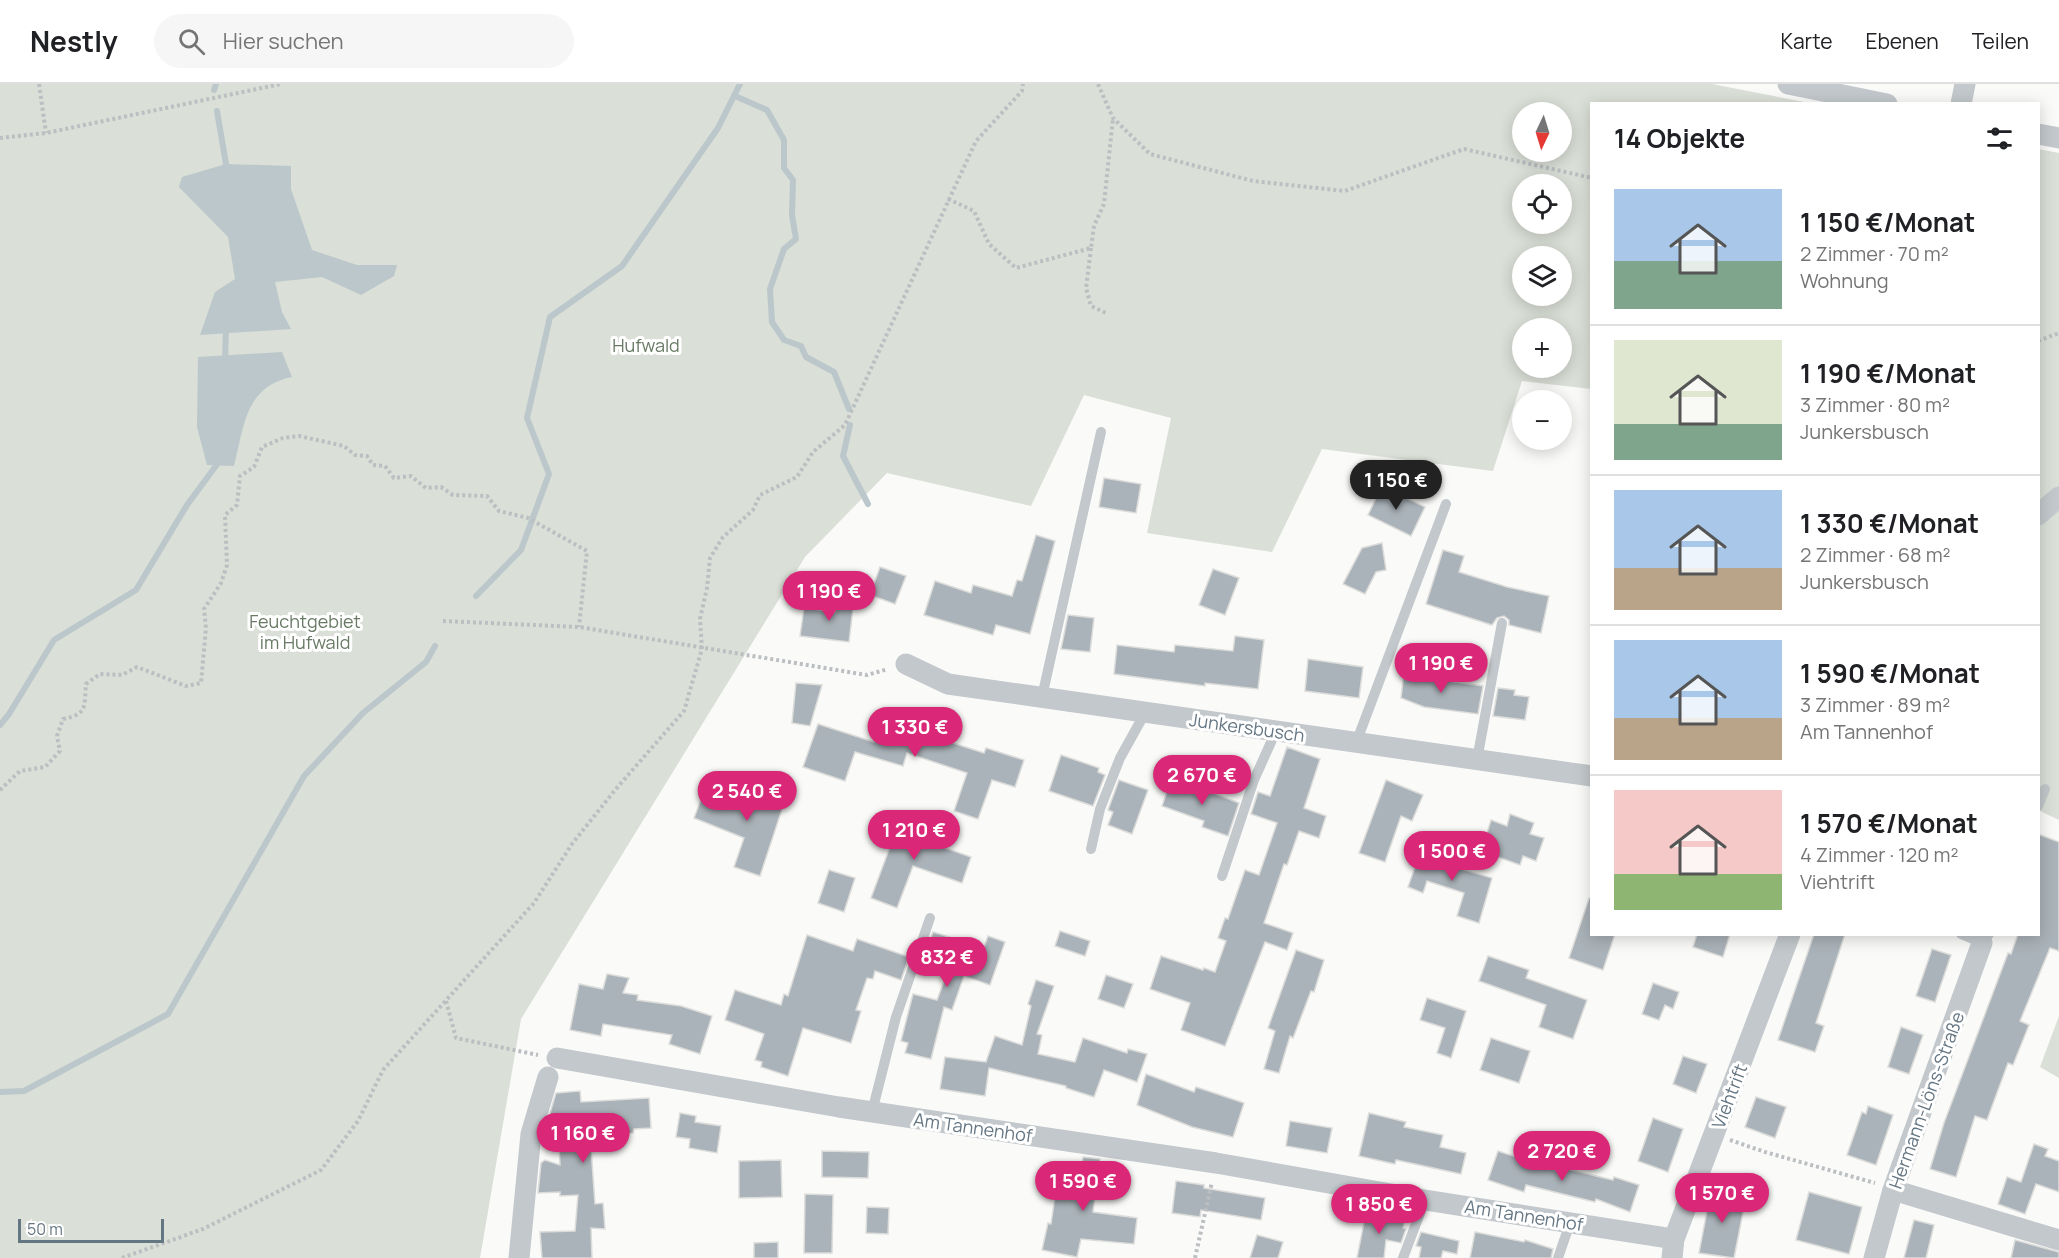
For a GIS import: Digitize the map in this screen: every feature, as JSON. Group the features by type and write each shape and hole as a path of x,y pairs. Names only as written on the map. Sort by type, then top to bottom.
{"street":[{"path":"1788,84 1877,102"},
{"path":"1961,102 1965,84"},
{"path":"2040,134 2059,138"},
{"path":"2040,513 2059,497"},
{"name":"Junkersbusch","path":"906,664 948,684 1590,776"},
{"name":"Viehtrift","path":"1673,1248 1789,936"},
{"name":"Hermann-Löns-Straße","path":"1874,1258 1893,1190 1986,939"},
{"path":"519,1258 531,1134 552,1068"},
{"name":"Am Tannenhof","path":"552,1068 1216,1163 1570,1223 1673,1248"},
{"path":"1893,1190 2059,1240"}],"lane":[{"path":"1042,697 1101,432"},
{"path":"1356,743 1446,504"},
{"path":"1477,760 1502,623"},
{"path":"1091,849 1100,809 1120,758 1145,713"},
{"path":"1222,876 1254,780 1276,731"},
{"path":"2040,801 2045,789"},
{"path":"872,1112 896,1017 930,918"},
{"path":"1403,1258 1425,1200"},
{"path":"1558,1258 1570,1223"}],"path":[{"path":"39,84 46,134"},
{"path":"0,138 46,134 281,84"},
{"path":"122,1258 203,1229 321,1170 358,1121 383,1070 534,903 572,844 615,790 684,711 702,649 700,619 710,558 723,537 753,510 760,495 796,477 813,452 845,425 897,317 976,141 1022,91 1023,84"},
{"path":"1098,84 1113,118 1150,154 1253,181 1345,191 1464,149 1590,178"},
{"path":"1108,314 1091,306 1086,288 1094,226 1104,204 1113,118"},
{"path":"948,199 974,211 989,244 1016,268 1090,248"},
{"path":"2040,340 2059,333"},
{"path":"0,790 20,771 45,767 60,751 57,736 63,719 78,716 84,709 86,684 100,674 122,675 137,667 186,686 201,683 206,628 204,609 221,583 227,565 225,515 237,505 240,476 254,468 262,447 283,438 299,436 344,446 355,455 367,456 373,465 385,466 394,478 411,476 426,488 441,487 453,495 487,496 499,511 528,518 586,550 579,627"},
{"path":"443,621 579,627 867,675 906,664"},
{"path":"446,1001 456,1038 552,1068"},
{"path":"1714,1134 1765,1152 1864,1178 1893,1190"},
{"path":"1195,1258 1216,1163"}],"green space":[{"name":"Hufwald","path":"0,84 1712,84 1804,102 1590,102 1590,389 1522,381 1519,390 1512,390 1512,412 1493,471 1322,449 1272,552 1147,533 1171,418 1084,395 1031,506 887,473 805,557 521,1019 480,1258 0,1258"},
{"path":"2040,149 2059,153 2059,820 2040,811"},
{"path":"2059,1016 2059,1078 2040,1067"}],"shaded area":[{"path":"226,164 291,166 291,189 312,250 357,265 397,265 394,276 361,295 322,277 275,282 282,312 291,329 200,335 215,292 235,279 228,237 179,187 182,177"},
{"path":"282,352 292,377 276,382 256,399 244,423 234,466 207,465 197,427 198,357"}],"building":[{"path":"1104,478 1141,484 1136,513 1099,507"},
{"path":"1382,486 1425,507 1411,536 1368,515"},
{"path":"1036,535 1055,541 1030,634 996,625 993,635 924,615 935,581 971,593 973,585 1012,596 1017,580 1022,581"},
{"path":"1382,543 1386,570 1376,572 1365,594 1343,584 1362,548"},
{"path":"1443,550 1464,556 1459,572 1507,587 1549,596 1541,633 1509,625 1509,620 1504,616 1497,618 1492,625 1426,604"},
{"path":"880,567 906,576 895,604 870,595"},
{"path":"1213,569 1239,578 1225,615 1199,605"},
{"path":"837,598 854,600 849,642 800,636 804,608 835,612"},
{"path":"1068,615 1094,618 1090,652 1061,649"},
{"path":"1235,636 1264,640 1258,689 1205,683 1205,686 1114,674 1117,645 1174,652 1175,645 1233,651"},
{"path":"1308,659 1363,667 1359,698 1305,691"},
{"path":"1404,672 1427,674 1427,678 1483,686 1478,714 1424,707 1401,698"},
{"path":"796,683 822,685 810,726 792,723"},
{"path":"1498,688 1515,690 1514,695 1529,697 1525,720 1493,716"},
{"path":"882,713 915,723 913,730 984,753 986,748 1024,760 1015,787 992,780 978,819 954,811 967,773 907,753 903,766 855,752 845,781 803,767 818,724 874,742"},
{"path":"1287,747 1320,759 1304,808 1326,816 1319,838 1299,831 1287,865 1284,864 1264,923 1293,933 1287,950 1265,942 1225,1046 1181,1030 1190,1003 1150,989 1161,956 1215,972 1226,941 1218,938 1225,918 1228,919 1245,870 1259,875 1277,823 1251,814 1258,792 1270,796"},
{"path":"1061,755 1099,768 1098,772 1105,775 1093,806 1049,791"},
{"path":"771,775 791,782 760,876 734,867 744,838 694,818 705,789 759,809"},
{"path":"1172,777 1239,803 1228,836 1202,827 1204,821 1162,806"},
{"path":"1119,780 1148,790 1132,834 1108,825 1113,812 1108,810"},
{"path":"1386,780 1423,795 1412,821 1401,816 1385,862 1359,853"},
{"path":"898,814 925,823 920,839 971,857 962,883 913,866 897,908 871,898 890,847 888,846"},
{"path":"1510,814 1534,823 1530,834 1544,838 1536,861 1523,856 1520,865 1495,856 1498,848 1484,843 1491,820 1507,826"},
{"path":"2040,835 2059,842 2059,951 2050,948 2020,1021 2029,1025 2013,1065 2008,1063 1987,1120 1975,1116 1956,1177 1930,1169 1944,1123 2008,953 2011,954 2017,936 2040,936"},
{"path":"1422,847 1457,859 1454,867 1492,878 1479,923 1457,916 1464,893 1427,881 1423,893 1408,887"},
{"path":"829,870 855,878 844,912 818,903"},
{"path":"1590,898 1590,936 1614,936 1603,970 1569,958"},
{"path":"1060,931 1090,941 1085,956 1055,946"},
{"path":"933,932 952,938 951,942 982,953 988,936 1005,942 990,985 964,976 952,1010 944,1007 931,1059 905,1053 908,1043 901,1041 913,994 937,1000 949,968 923,961"},
{"path":"807,935 853,951 857,939 909,957 901,980 875,971 873,979 867,978 856,1010 861,1011 851,1043 803,1028 788,1076 761,1067 762,1062 755,1060 764,1034 725,1020 735,990 781,1005 784,994 788,996"},
{"path":"1696,936 1729,936 1723,957 1693,947"},
{"path":"1813,936 1844,936 1816,1023 1824,1026 1815,1052 1778,1040"},
{"path":"1932,949 1951,955 1935,1002 1916,996"},
{"path":"1296,950 1324,960 1314,992 1311,991 1293,1038 1290,1036 1279,1073 1264,1069 1275,1031 1268,1028"},
{"path":"1488,956 1529,970 1526,978 1587,1000 1573,1039 1539,1027 1546,1005 1479,981"},
{"path":"607,974 629,978 623,993 638,995 637,1000 681,1006 712,1016 700,1054 669,1044 672,1035 603,1024 601,1036 570,1030 579,984 603,989"},
{"path":"1106,975 1133,984 1124,1008 1098,999"},
{"path":"1036,980 1054,986 1037,1034 1042,1035 1038,1054 1075,1062 1083,1038 1127,1053 1128,1049 1147,1054 1137,1082 1104,1070 1094,1097 1066,1088 1066,1086 989,1068 985,1096 940,1089 945,1057 986,1062 995,1036 1022,1045 1031,1006 1028,1004"},
{"path":"1653,983 1679,992 1673,1009 1665,1005 1659,1020 1642,1014"},
{"path":"1427,998 1466,1011 1451,1058 1437,1053 1445,1028 1420,1020"},
{"path":"1901,1027 1923,1035 1909,1074 1888,1067"},
{"path":"1491,1038 1530,1051 1519,1083 1480,1070"},
{"path":"1683,1056 1707,1064 1696,1093 1673,1084"},
{"path":"1146,1074 1194,1092 1196,1087 1244,1103 1233,1137 1192,1127 1137,1105"},
{"path":"580,1091 581,1102 649,1098 651,1128 634,1129 633,1133 590,1134 595,1204 603,1203 605,1229 591,1228 592,1258 542,1258 540,1232 575,1231 578,1195 560,1196 560,1192 538,1193 541,1163 545,1160 560,1165 558,1125 551,1125 550,1113 556,1093"},
{"path":"1756,1097 1786,1107 1775,1138 1745,1127"},
{"path":"1868,1106 1893,1115 1876,1165 1847,1155 1862,1112 1866,1114"},
{"path":"680,1113 696,1116 695,1122 721,1126 717,1153 689,1148 690,1139 676,1137"},
{"path":"1369,1113 1406,1122 1404,1127 1443,1135 1440,1147 1466,1153 1461,1174 1396,1160 1395,1164 1359,1156"},
{"path":"1653,1118 1683,1129 1668,1172 1638,1161"},
{"path":"1290,1121 1332,1128 1327,1153 1286,1146"},
{"path":"2034,1144 2048,1149 2045,1156 2059,1161 2059,1192 2036,1184 2025,1214 1998,1204 2007,1177 2021,1182"},
{"path":"822,1151 869,1152 868,1178 822,1177"},
{"path":"1498,1151 1558,1171 1559,1167 1613,1180 1614,1177 1639,1185 1630,1212 1596,1199 1595,1202 1526,1185 1524,1192 1488,1180"},
{"path":"1083,1157 1100,1159 1093,1212 1137,1218 1134,1244 1081,1239 1077,1257 1042,1250 1048,1223 1051,1224 1060,1162 1082,1165"},
{"path":"781,1160 782,1197 739,1198 739,1161"},
{"path":"1176,1181 1265,1198 1261,1220 1201,1210 1200,1217 1172,1213"},
{"path":"1711,1190 1746,1197 1734,1258 1699,1253"},
{"path":"1809,1192 1862,1207 1849,1254 1796,1240"},
{"path":"805,1194 833,1195 832,1253 804,1253"},
{"path":"867,1207 889,1208 888,1234 866,1233"},
{"path":"1366,1212 1405,1219 1403,1228 1406,1229 1401,1243 1386,1240 1384,1258 1357,1258"},
{"path":"1914,1220 1934,1225 1926,1258 1904,1258"},
{"path":"1421,1232 1459,1241 1457,1254 1443,1251 1441,1258 1419,1258 1421,1247 1416,1246"},
{"path":"1475,1232 1524,1242 1525,1240 1553,1249 1551,1258 1470,1258"},
{"path":"1257,1235 1283,1242 1278,1258 1250,1258"},
{"path":"2015,1240 2059,1252 2059,1258 2011,1258"},
{"path":"778,1242 778,1258 754,1258 754,1243"}],"waterway":[{"path":"214,90 216,84"},
{"path":"476,596 521,550 549,474 527,418 550,317 622,266 718,128 740,84"},
{"path":"735,96 767,110 784,140 784,168 793,180 792,215 796,239 784,249 770,289 772,322 784,340 801,346 806,357 834,372 849,409"},
{"path":"217,111 227,170"},
{"path":"225,362 226,327"},
{"path":"850,425 843,456 868,504"},
{"path":"0,725 54,640 136,590 187,505 221,459"},
{"path":"0,1092 24,1091 168,1014 304,776 363,713 426,662 435,646"}],"park label":[{"name":"Feuchtgebiet im Hufwald","path":"305,631"}]}
